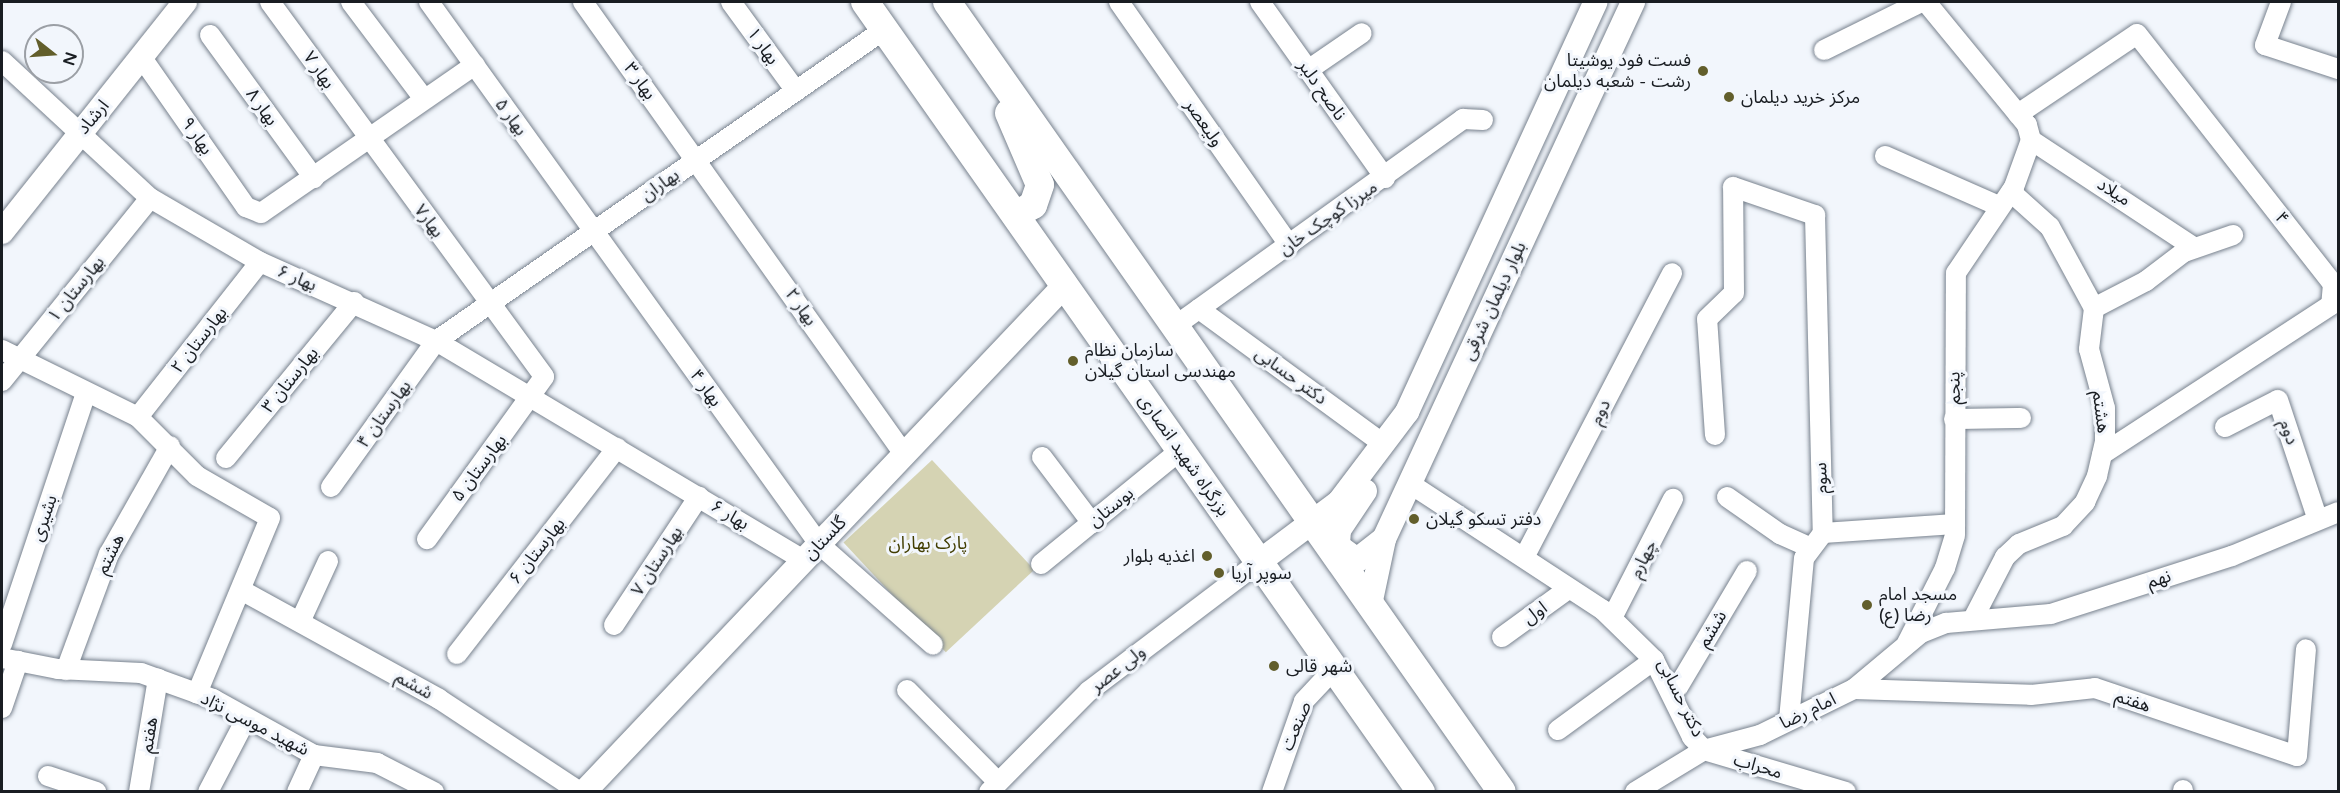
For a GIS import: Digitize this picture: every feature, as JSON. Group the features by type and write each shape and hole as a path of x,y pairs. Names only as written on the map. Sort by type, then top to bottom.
{"highway":[{"name":"بزرگراه شهید انصاری","path":"865,2 1421,792"},
{"path":"947,2 1502,792"},
{"path":"969,33 1040,180 1036,200 1016,215"}],"main road":[{"name":"ارشاد","path":"2,232 142,58 184,2"},
{"name":"بلوار دیلمان شرقی","path":"1259,562 1339,502 1407,412 1596,2"},
{"name":"بلوار دیلمان شرقی","path":"1370,604 1384,539 1633,2"},
{"name":"گلستان","path":"582,792 1065,285"},
{"path":"1384,539 1357,560 1344,555 1337,541 1407,412"}],"street":[{"name":"بهار ۷","path":"270,2 368,139"},
{"path":"351,2 424,99"},
{"name":"بهار ۵","path":"429,2 594,232"},
{"name":"بهار ۳","path":"583,2 697,160"},
{"name":"بهار ۱","path":"731,2 796,91"},
{"name":"ولیعصر","path":"1119,2 1289,245"},
{"name":"ناصح دلبر","path":"1260,2 1385,178"},
{"path":"1824,50 1921,2"},
{"path":"1926,2 2018,114 2031,140"},
{"path":"2281,2 2265,45 2338,69"},
{"name":"بهاران","path":"436,341 885,29"},
{"path":"1308,70 1362,33"},
{"name":"۴","path":"2018,114 2138,34 2333,284 2331,305 2102,454"},
{"name":"بهار ۸","path":"210,35 314,178"},
{"name":"بهار ۹","path":"142,58 254,212 271,210 314,178"},
{"name":"بهار ۶","path":"2,61 81,131 150,198 260,262 354,302 436,341 699,496 811,552"},
{"path":"314,178 475,65"},
{"name":"میرزا کوچک خان","path":"1175,326 1385,178 1463,119 1483,120"},
{"name":"بهار۷","path":"368,139 491,303"},
{"name":"پنجم","path":"1906,646 1926,596 1945,568 1955,524 1956,273 2005,199 2031,140"},
{"name":"میلاد","path":"2031,140 2195,248"},
{"path":"1885,156 2005,199 2050,228 2094,309 2195,248 2233,235"},
{"name":"بهار ۲","path":"697,160 904,454"},
{"name":"سوم","path":"1715,435 1707,319 1734,293 1733,187 1815,215 1813,228 1816,540 1789,720"},
{"name":"بهارستان ۱","path":"2,381 10,356 150,198"},
{"name":"بهار ۴","path":"594,232 811,552"},
{"name":"بهارستان ۲","path":"138,417 260,262"},
{"name":"دوم","path":"1528,550 1672,273"},
{"name":"بهارستان ۳","path":"226,458 354,302"},
{"path":"491,303 540,367 544,377 532,398"},
{"name":"دکتر حسابی","path":"1199,309 1382,443"},
{"name":"هشتم","path":"1973,619 2004,557 2019,544 2063,526 2085,502 2102,454 2105,408 2089,349 2094,309"},
{"name":"بهارستان ۴","path":"331,487 436,341"},
{"path":"10,356 138,417 170,446 197,476 270,518 197,693"},
{"name":"بشیری","path":"2,644 86,393"},
{"name":"بهارستان ۵","path":"427,539 532,398"},
{"name":"دوم","path":"2225,427 2278,400 2318,520"},
{"path":"1954,419 2021,418"},
{"name":"هشتم","path":"66,670 109,554 170,446"},
{"name":"بهارستان ۶","path":"458,654 617,448"},
{"name":"بوستان","path":"1041,564 1181,450"},
{"path":"1042,457 1092,523"},
{"name":"دکتر حسابی","path":"1411,478 1528,550 1614,614 1661,654 1678,687 1704,750"},
{"name":"دکتر حسابی","path":"1411,478 1568,589 1614,614 1654,660 1692,737 1704,750"},
{"name":"بهارستان ۷","path":"614,625 699,496"},
{"path":"1728,497 1780,534 1816,540 1955,524"},
{"name":"چهارم","path":"1614,614 1673,499"},
{"name":"نهم","path":"1973,619 2051,614 2232,556 2338,512"},
{"path":"811,552 933,645"},
{"path":"300,622 328,561"},
{"name":"ولی عصر","path":"993,787 1089,691 1259,562"},
{"name":"ششم","path":"1678,687 1747,571"},
{"name":"اول","path":"1502,637 1568,589"},
{"name":"ششم","path":"241,590 439,699 582,792"},
{"name":"امام رضا","path":"1635,792 1704,750 1789,720 1854,689 1906,646 1938,626 1973,619"},
{"name":"هفتم","path":"1854,689 2031,695 2095,688 2296,756 2307,649"},
{"path":"2,708 10,660"},
{"name":"شهید موسی نژاد","path":"10,660 66,670 141,673 197,693 314,755 377,763 434,792"},
{"path":"1558,730 1654,660"},
{"name":"صنعت","path":"1272,792 1304,701 1334,669"},
{"name":"هفتم","path":"139,792 158,679"},
{"path":"907,690 993,787"},
{"path":"208,792 246,719"},
{"name":"محراب","path":"1704,750 1846,792"},
{"path":"297,792 314,755"},
{"path":"48,776 96,792"}],"green space":[{"name":"پارک بهاران","path":"932,460 1034,570 946,652 844,543"}],"place":[{"name":"فست فود یوشیتا رشت - شعبه دیلمان","path":"1703,71"},
{"name":"مرکز خرید دیلمان","path":"1729,97"},
{"name":"سازمان نظام مهندسی استان گیلان","path":"1073,361"},
{"name":"دفتر تسکو گیلان","path":"1414,519"},
{"name":"اغذیه بلوار","path":"1207,556"},
{"name":"سوپر آریا","path":"1219,573"},
{"name":"مسجد امام رضا (ع)","path":"1867,605"},
{"name":"شهر قالی","path":"1274,666"}]}
